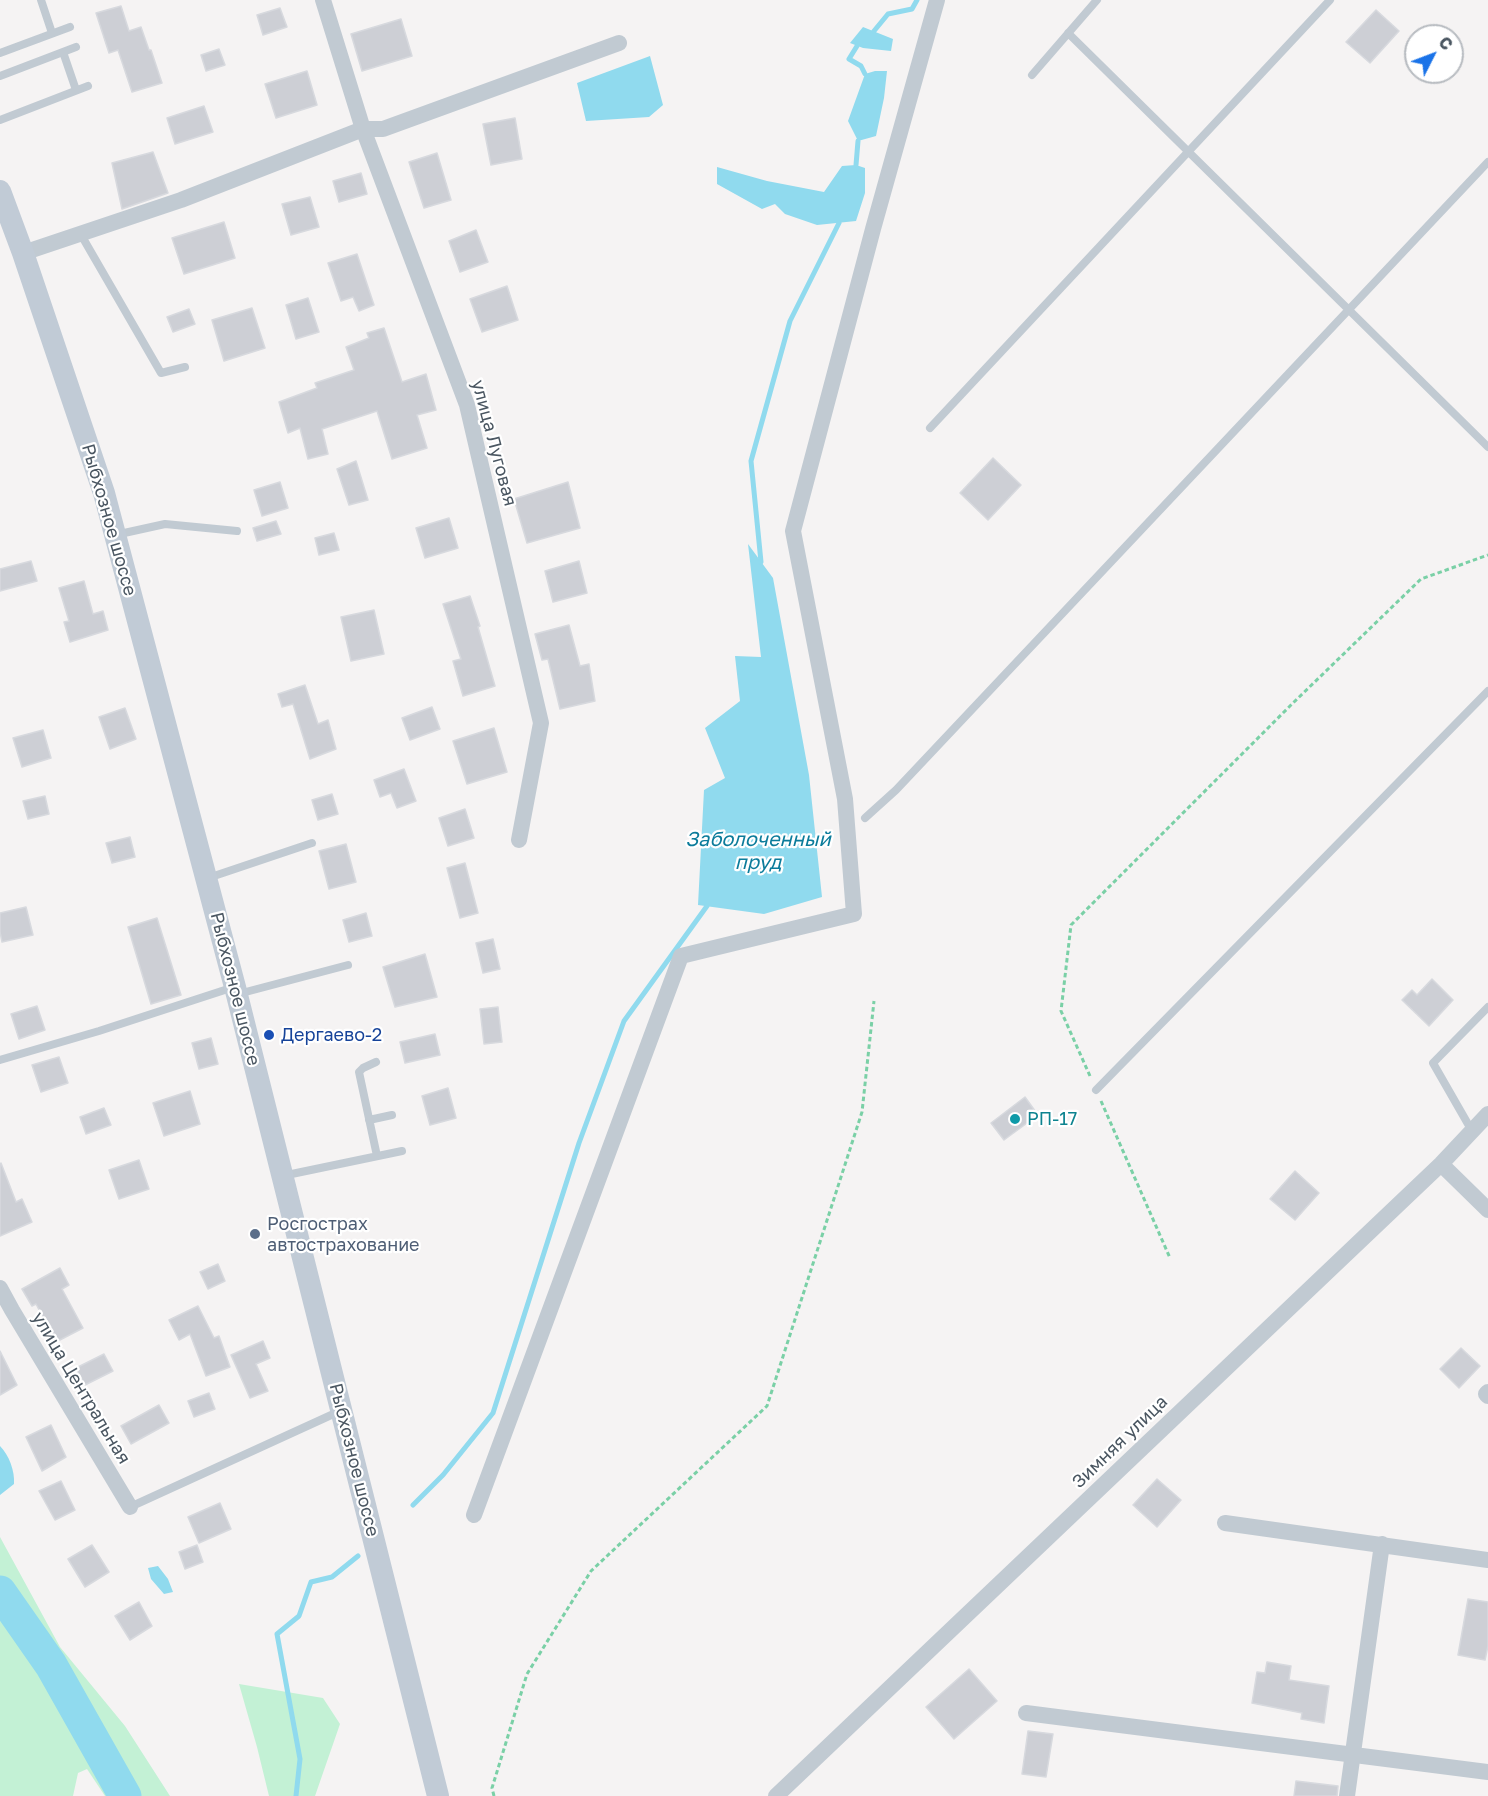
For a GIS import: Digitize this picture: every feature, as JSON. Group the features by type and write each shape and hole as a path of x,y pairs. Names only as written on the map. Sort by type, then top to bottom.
{"main road":[{"name":"Рыбхозное шоссе","path":"0,191 104,494 236,991 438,1796"}],"street":[{"name":"улица Луговая","path":"323,0 363,129 467,405 541,723 519,840"},
{"path":"474,1515 681,956 855,914 845,799 793,531 873,229 937,0"},
{"path":"23,253 181,200 363,129 383,129 619,43"},
{"name":"Зимняя улица","path":"776,1796 1441,1164 1488,1114"},
{"path":"1441,1164 1488,1210"},
{"name":"улица Центральная","path":"0,1288 130,1507"},
{"path":"1225,1523 1488,1560"},
{"path":"1347,1796 1383,1544"},
{"path":"1026,1713 1488,1772"}],"lane":[{"path":"41,0 52,33"},
{"path":"1032,75 1097,0"},
{"path":"930,428 1330,0"},
{"path":"0,53 70,27"},
{"path":"1068,33 1488,447"},
{"path":"0,76 76,47"},
{"path":"63,52 76,90"},
{"path":"0,120 88,86"},
{"path":"865,818 896,790 1488,162"},
{"path":"80,233 161,373 185,367"},
{"path":"115,536 165,524 237,531"},
{"path":"1096,1090 1488,691"},
{"path":"211,877 312,843"},
{"path":"0,1060 236,991 348,965"},
{"path":"1472,1131 1433,1063 1488,1008"},
{"path":"376,1062 359,1072 377,1156"},
{"path":"369,1120 392,1115"},
{"path":"282,1176 402,1151"},
{"path":"130,1507 341,1410"}],"path":[{"path":"1170,1258 1061,1011 1071,925 1294,702 1421,579 1488,555"},
{"path":"494,1796 492,1788 526,1674 591,1571 767,1406 862,1112 874,1001"}],"green space":[{"path":"0,1537 60,1647 125,1726 170,1796 105,1796 87,1769 78,1773 73,1796 0,1796"},
{"path":"239,1684 323,1698 340,1724 315,1796 269,1796"}],"water":[{"path":"863,27 893,39 891,51 863,48 850,43"},
{"path":"650,56 663,105 649,117 586,121 577,83"},
{"path":"887,71 876,136 858,141 848,121 865,74"},
{"path":"856,165 865,168 865,193 856,221 817,225 785,214 775,204 762,209 717,184 717,167 767,181 824,192 842,166"},
{"name":"Заболоченный пруд","path":"748,544 773,578 809,775 822,897 764,914 698,905 704,790 725,778 705,728 740,701 735,656 761,657"},
{"path":"0,1446 9,1459 14,1484 0,1495"},
{"path":"158,1566 168,1579 173,1592 164,1594 151,1579 148,1568"}],"building":[{"path":"121,6 129,31 141,27 162,83 132,92 118,50 109,53 96,13"},
{"path":"280,8 287,27 263,35 257,15"},
{"path":"1376,10 1399,31 1370,63 1346,42"},
{"path":"401,19 412,56 362,71 351,34"},
{"path":"219,49 225,65 206,71 201,55"},
{"path":"307,71 317,105 276,118 265,84"},
{"path":"204,106 213,132 175,144 167,118"},
{"path":"515,118 522,159 491,165 483,124"},
{"path":"153,152 168,193 122,209 112,163"},
{"path":"437,153 451,200 424,208 409,162"},
{"path":"361,173 367,194 339,202 333,181"},
{"path":"310,197 319,227 291,235 282,204"},
{"path":"224,222 235,258 184,274 172,238"},
{"path":"476,230 488,262 460,272 449,241"},
{"path":"357,254 374,305 359,311 353,297 341,301 328,263"},
{"path":"507,286 518,320 482,332 470,299"},
{"path":"308,298 319,332 296,339 286,305"},
{"path":"252,308 265,348 224,361 212,320"},
{"path":"189,309 195,324 173,332 167,317"},
{"path":"384,328 402,382 426,374 436,410 417,415 427,448 392,459 377,411 322,429 328,454 308,459 300,428 288,433 279,402 317,388 315,383 354,370 346,347 369,338 367,333"},
{"path":"993,458 1021,485 988,520 960,493"},
{"path":"356,461 368,500 349,505 337,469"},
{"path":"280,482 288,508 262,516 254,490"},
{"path":"568,482 580,528 527,543 514,499"},
{"path":"449,518 458,548 425,558 416,528"},
{"path":"276,521 281,534 257,541 253,528"},
{"path":"334,533 339,550 319,555 315,538"},
{"path":"31,561 37,581 0,591 0,569"},
{"path":"579,561 587,593 553,602 545,571"},
{"path":"84,581 93,614 103,611 108,630 70,642 64,622 69,621 59,588"},
{"path":"470,596 495,686 463,696 453,661 461,659 443,604"},
{"path":"374,610 384,654 351,661 341,617"},
{"path":"569,625 580,666 589,664 595,701 560,709 548,659 542,660 535,634"},
{"path":"305,685 318,724 328,720 336,749 310,759 293,704 282,707 278,694"},
{"path":"432,707 440,729 410,740 402,718"},
{"path":"125,708 136,739 110,749 99,717"},
{"path":"494,728 507,772 467,784 453,741"},
{"path":"43,730 51,758 22,767 13,738"},
{"path":"404,769 416,801 397,808 391,793 380,797 374,780"},
{"path":"332,794 338,814 318,820 312,800"},
{"path":"45,796 49,814 28,819 23,801"},
{"path":"465,809 474,838 448,846 439,818"},
{"path":"130,837 135,857 112,863 106,843"},
{"path":"346,844 356,882 329,889 319,851"},
{"path":"465,863 478,913 460,918 447,868"},
{"path":"26,907 33,935 2,942 0,913"},
{"path":"366,913 372,936 349,942 343,920"},
{"path":"157,918 181,995 151,1004 128,927"},
{"path":"493,939 500,969 483,973 476,943"},
{"path":"425,954 437,997 395,1007 383,967"},
{"path":"1432,979 1453,1000 1429,1026 1402,1000 1412,990 1417,995"},
{"path":"37,1006 45,1030 19,1039 11,1014"},
{"path":"498,1007 502,1042 484,1044 480,1009"},
{"path":"435,1034 440,1055 405,1063 400,1042"},
{"path":"211,1038 218,1064 199,1069 192,1043"},
{"path":"59,1057 68,1083 41,1092 32,1065"},
{"path":"448,1088 456,1118 430,1125 422,1096"},
{"path":"190,1091 200,1124 164,1136 153,1103"},
{"name":"РП-17","path":"1025,1097 1038,1115 1004,1140 991,1123"},
{"path":"104,1108 111,1125 86,1134 80,1117"},
{"path":"139,1160 149,1189 119,1199 109,1170"},
{"path":"0,1164 16,1202 22,1199 32,1222 0,1236"},
{"path":"1295,1171 1319,1193 1295,1220 1270,1199"},
{"path":"218,1264 225,1281 208,1289 200,1272"},
{"path":"60,1268 69,1285 62,1289 83,1328 56,1342 36,1304 32,1306 22,1289"},
{"path":"198,1306 214,1338 219,1336 230,1367 206,1376 190,1334 179,1340 169,1320"},
{"path":"263,1341 270,1358 256,1364 268,1391 250,1398 231,1355"},
{"path":"1461,1348 1480,1366 1459,1388 1440,1369"},
{"path":"0,1351 17,1385 0,1395"},
{"path":"104,1354 113,1371 85,1385 76,1368"},
{"path":"209,1393 215,1409 194,1417 188,1401"},
{"path":"159,1405 169,1423 131,1444 121,1426"},
{"path":"51,1425 66,1457 42,1471 26,1437"},
{"path":"1157,1479 1181,1500 1157,1527 1133,1505"},
{"path":"61,1481 75,1510 55,1520 39,1491"},
{"path":"220,1503 231,1529 199,1543 188,1517"},
{"path":"92,1545 109,1572 85,1587 68,1559"},
{"path":"197,1545 203,1562 185,1569 179,1552"},
{"path":"1468,1599 1488,1602 1488,1646 1485,1660 1458,1655"},
{"path":"139,1602 152,1626 130,1640 115,1616"},
{"path":"1267,1662 1291,1666 1289,1680 1329,1686 1324,1723 1301,1719 1302,1713 1252,1703 1257,1672 1265,1673"},
{"path":"969,1669 997,1701 954,1739 926,1707"},
{"path":"1028,1731 1053,1734 1046,1777 1022,1774"},
{"path":"1296,1781 1338,1786 1337,1796 1294,1796"}],"waterway":[{"path":"874,31 888,14 912,9 917,0"},
{"path":"857,46 849,59 861,66 865,74"},
{"path":"856,165 858,141"},
{"path":"761,562 751,461 790,321 839,223"},
{"path":"413,1505 443,1475 493,1413 579,1143 624,1021 707,906"},
{"path":"296,1796 300,1759 277,1634 299,1616 311,1582 332,1577 358,1556"},
{"path":"0,1592 51,1665 125,1796"}],"place":[{"name":"Дергаево-2","path":"269,1035"},
{"name":"РП-17","path":"1015,1119"},
{"name":"Росгострах автострахование","path":"255,1234"}]}
